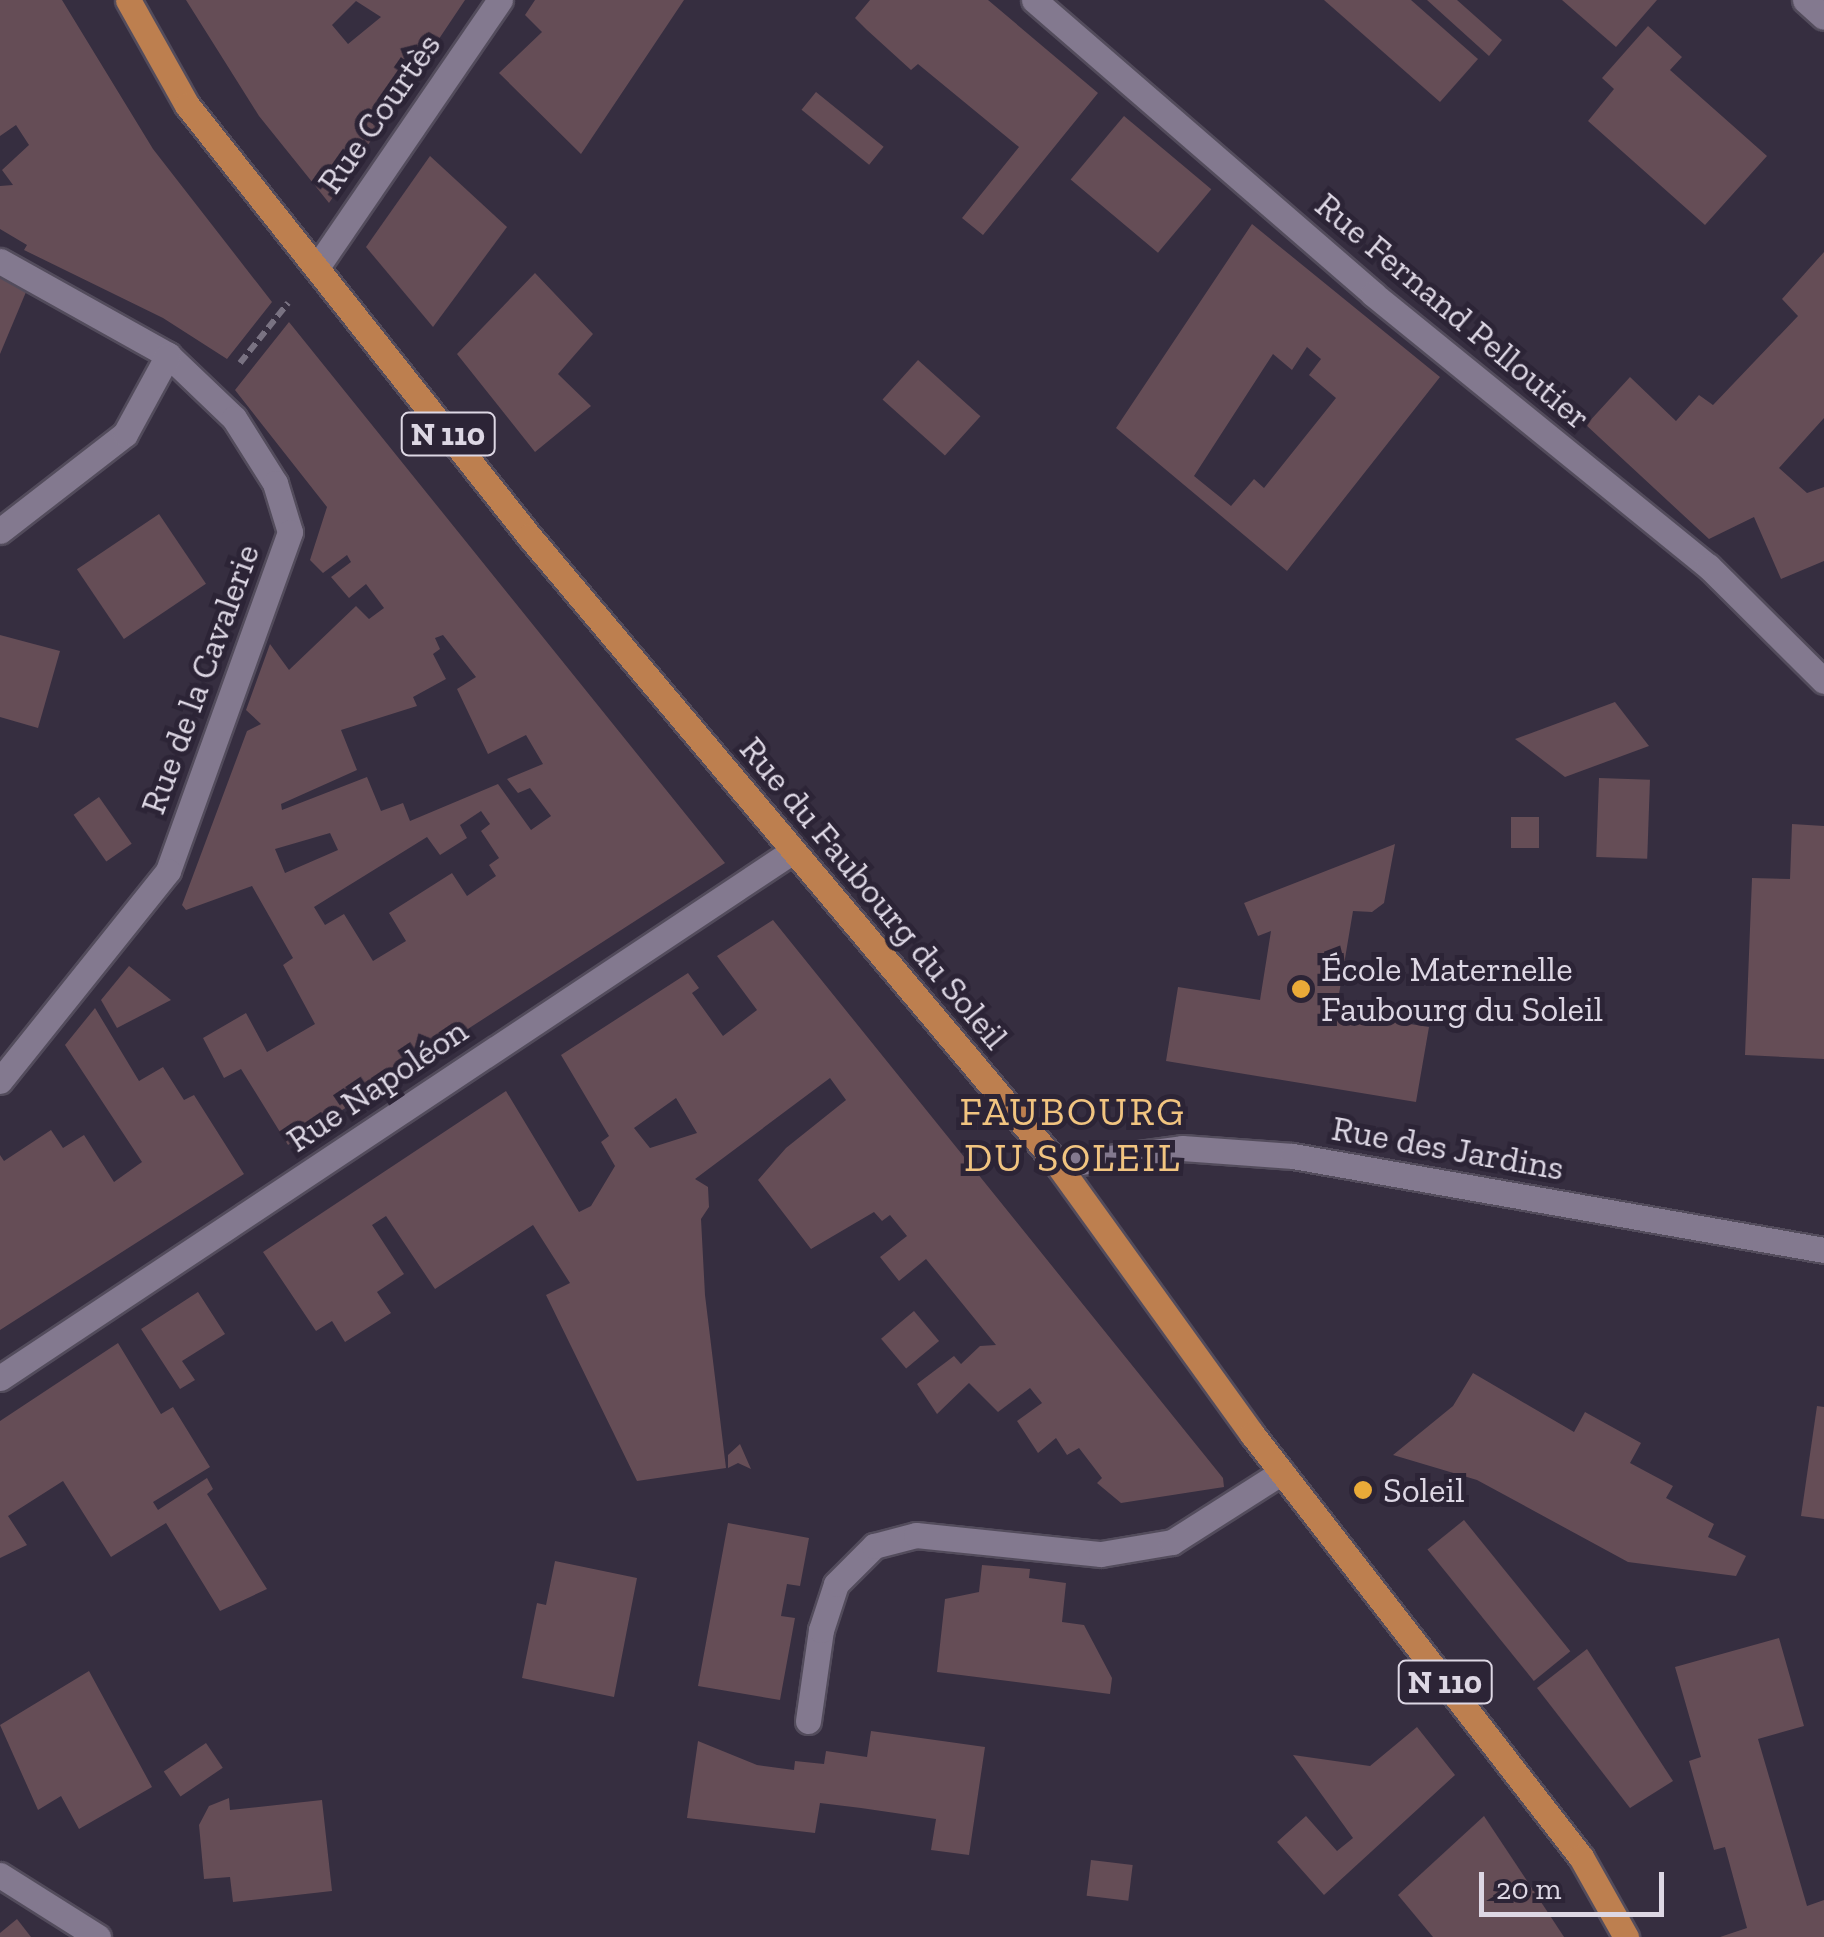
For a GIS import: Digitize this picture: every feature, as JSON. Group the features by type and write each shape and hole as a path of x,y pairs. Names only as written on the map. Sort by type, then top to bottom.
{"main road":[{"name":"Rue du Faubourg du Soleil","path":"128,0 187,105 529,536 1058,1165 1282,1472 1580,1857 1626,1937"}],"street":[{"name":"Rue Courtès","path":"317,266 500,0"},
{"name":"Rue Fernand Pelloutier","path":"1034,0 1373,294 1708,566 1824,681"},
{"path":"1805,0 1824,17"},
{"name":"Rue de la Cavalerie","path":"0,261 168,355 234,418 275,483 290,532 168,870 0,1082"},
{"path":"0,531 125,434 168,355"},
{"name":"Rue Napoléon","path":"0,1378 793,851"},
{"name":"Rue des Jardins","path":"1058,1165 1182,1148 1293,1156 1824,1250"},
{"path":"808,1721 821,1630 836,1584 874,1546 916,1535 1101,1554 1172,1542 1282,1472"},
{"path":"0,1875 98,1937"}],"path":[{"path":"212,398 317,266"}],"building":[{"path":"0,0 62,0 153,149 272,302 227,359 163,318 24,250 27,245 0,229 0,186 13,185 2,170 29,145 16,125 0,136"},
{"path":"186,0 465,0 329,203 259,116","holes":["356,1 381,17 348,44 332,25"]},
{"path":"535,0 684,0 581,154 499,73 542,32 525,15"},
{"path":"870,0 988,0 1098,93 983,235 962,218 1019,147 918,64 911,70 867,30 855,18"},
{"path":"1324,0 1411,0 1478,59 1440,102"},
{"path":"1427,0 1457,0 1502,40 1489,56"},
{"path":"1562,0 1657,0 1616,47"},
{"path":"1648,26 1682,57 1670,70 1767,156 1705,225 1588,121 1614,89 1602,78"},
{"path":"816,92 884,147 869,165 802,110"},
{"path":"1124,116 1211,189 1158,253 1071,180"},
{"path":"430,156 507,227 433,327 366,247"},
{"path":"1252,224 1440,377 1287,571 1116,428","holes":["1307,347 1321,359 1309,375 1336,398 1264,488 1254,479 1231,506 1194,476 1273,354 1292,370"]},
{"path":"1824,252 1824,418 1779,468 1807,493 1824,487 1824,561 1781,579 1754,517 1709,539 1586,425 1630,377 1676,421 1699,395 1713,405 1798,316 1782,299"},
{"path":"535,273 593,334 558,374 591,406 535,452 457,354"},
{"path":"0,277 26,292 0,354"},
{"path":"289,322 725,863 288,1145 241,1069 224,1078 203,1038 246,1013 267,1052 315,1024 283,965 293,958 252,886 186,910 182,905 247,731 261,724 246,710 270,644 289,670 356,606 369,619 384,608 366,584 349,598 331,577 351,562 347,555 323,573 310,560 327,507 235,390","holes":["443,635 476,677 457,689 488,754 526,735 543,764 507,779 518,793 530,788 551,816 531,830 498,784 410,821 403,803 381,811 367,777 282,810 281,804 357,770 341,730 417,706 413,697 446,679 433,654 440,649 435,638","481,811 490,824 481,831 499,858 489,865 496,876 467,896 452,873 389,913 406,941 373,961 344,914 325,925 314,907 427,837 440,855 467,838 460,825","330,833 338,850 285,873 275,849"]},
{"path":"918,360 980,416 945,456 883,399"},
{"path":"159,514 206,584 124,639 77,569"},
{"path":"0,635 60,651 38,728 0,717"},
{"path":"1615,702 1649,746 1565,777 1515,739"},
{"path":"1599,778 1650,780 1647,859 1596,857"},
{"path":"99,797 132,844 106,861 74,815"},
{"path":"1511,817 1539,817 1539,848 1511,848"},
{"path":"1792,824 1824,826 1824,1059 1745,1055 1752,878 1790,879"},
{"path":"1395,844 1384,903 1372,912 1353,911 1336,1012 1429,1027 1416,1102 1166,1061 1178,987 1260,1000 1271,931 1258,936 1244,903"},
{"path":"773,920 1223,1478 1224,1487 1121,1503 1097,1483 1102,1478 1079,1448 1067,1455 1056,1438 1038,1453 1017,1421 1042,1403 1030,1388 998,1412 969,1383 937,1414 917,1384 954,1356 961,1364 980,1346 996,1345 926,1259 899,1281 880,1257 907,1236 890,1215 882,1221 874,1212 811,1249 758,1180 786,1148 846,1100 830,1078 695,1179 708,1187 709,1207 701,1219 705,1295 726,1468 637,1481 546,1295 570,1283 533,1225 435,1289 386,1216 372,1225 404,1274 377,1292 391,1313 345,1342 332,1321 316,1331 263,1252 506,1091 579,1212 591,1206 615,1166 601,1142 609,1136 561,1055 688,973 699,988 692,993 723,1036 757,1010 717,956","holes":["676,1098 697,1133 650,1148 634,1128"]},
{"path":"129,966 171,1000 117,1028 101,1000"},
{"path":"95,1008 139,1081 163,1067 184,1100 194,1095 244,1174 0,1330 0,1155 4,1161 51,1130 63,1148 84,1135 114,1182 142,1162 65,1045"},
{"path":"198,1292 225,1334 182,1361 195,1380 180,1389 141,1329"},
{"path":"914,1311 939,1341 906,1369 881,1339"},
{"path":"118,1343 161,1414 173,1407 210,1467 153,1502 158,1510 207,1478 213,1489 207,1494 267,1589 220,1611 166,1523 111,1557 63,1481 8,1516 27,1545 0,1558 0,1421"},
{"path":"1473,1373 1574,1432 1585,1412 1641,1443 1630,1463 1673,1486 1666,1498 1714,1524 1708,1537 1746,1556 1736,1576 1628,1562 1477,1480 1393,1455 1453,1406"},
{"path":"1817,1406 1824,1407 1824,1519 1801,1516"},
{"path":"740,1444 751,1469 738,1463 728,1468 728,1455"},
{"path":"1464,1520 1570,1651 1534,1681 1427,1550"},
{"path":"728,1523 809,1538 800,1586 787,1584 781,1616 795,1618 780,1700 698,1686"},
{"path":"555,1561 637,1578 614,1697 522,1678 537,1603 546,1605"},
{"path":"982,1565 1030,1569 1029,1578 1066,1583 1062,1622 1084,1625 1112,1678 1110,1694 937,1672 945,1599 979,1592"},
{"path":"1779,1638 1804,1726 1758,1739 1807,1906 1824,1900 1824,1937 1720,1937 1747,1928 1725,1847 1714,1850 1689,1761 1701,1757 1675,1667"},
{"path":"1587,1649 1673,1781 1630,1808 1537,1688"},
{"path":"89,1671 152,1787 79,1829 61,1796 38,1810 0,1725"},
{"path":"1417,1727 1455,1775 1324,1895 1277,1842 1306,1816 1337,1851 1353,1838 1293,1755 1370,1766"},
{"path":"871,1731 985,1747 969,1855 931,1850 936,1819 861,1808 820,1803 815,1833 687,1818 698,1741 757,1765 794,1770 795,1761 824,1764 826,1751 867,1757"},
{"path":"206,1743 223,1768 180,1796 164,1772"},
{"path":"229,1798 230,1810 322,1800 332,1891 233,1902 230,1877 204,1879 199,1825 209,1806"},
{"path":"1484,1816 1564,1937 1433,1937 1398,1895"},
{"path":"1091,1860 1133,1865 1128,1901 1087,1896"},
{"path":"17,1919 31,1937 0,1937 0,1933"}],"place":[{"name":"École Maternelle Faubourg du Soleil","path":"1301,989"},
{"name":"Soleil","path":"1363,1490"}],"district":[{"name":"FAUBOURG DU SOLEIL","path":"1073,1134"}]}
